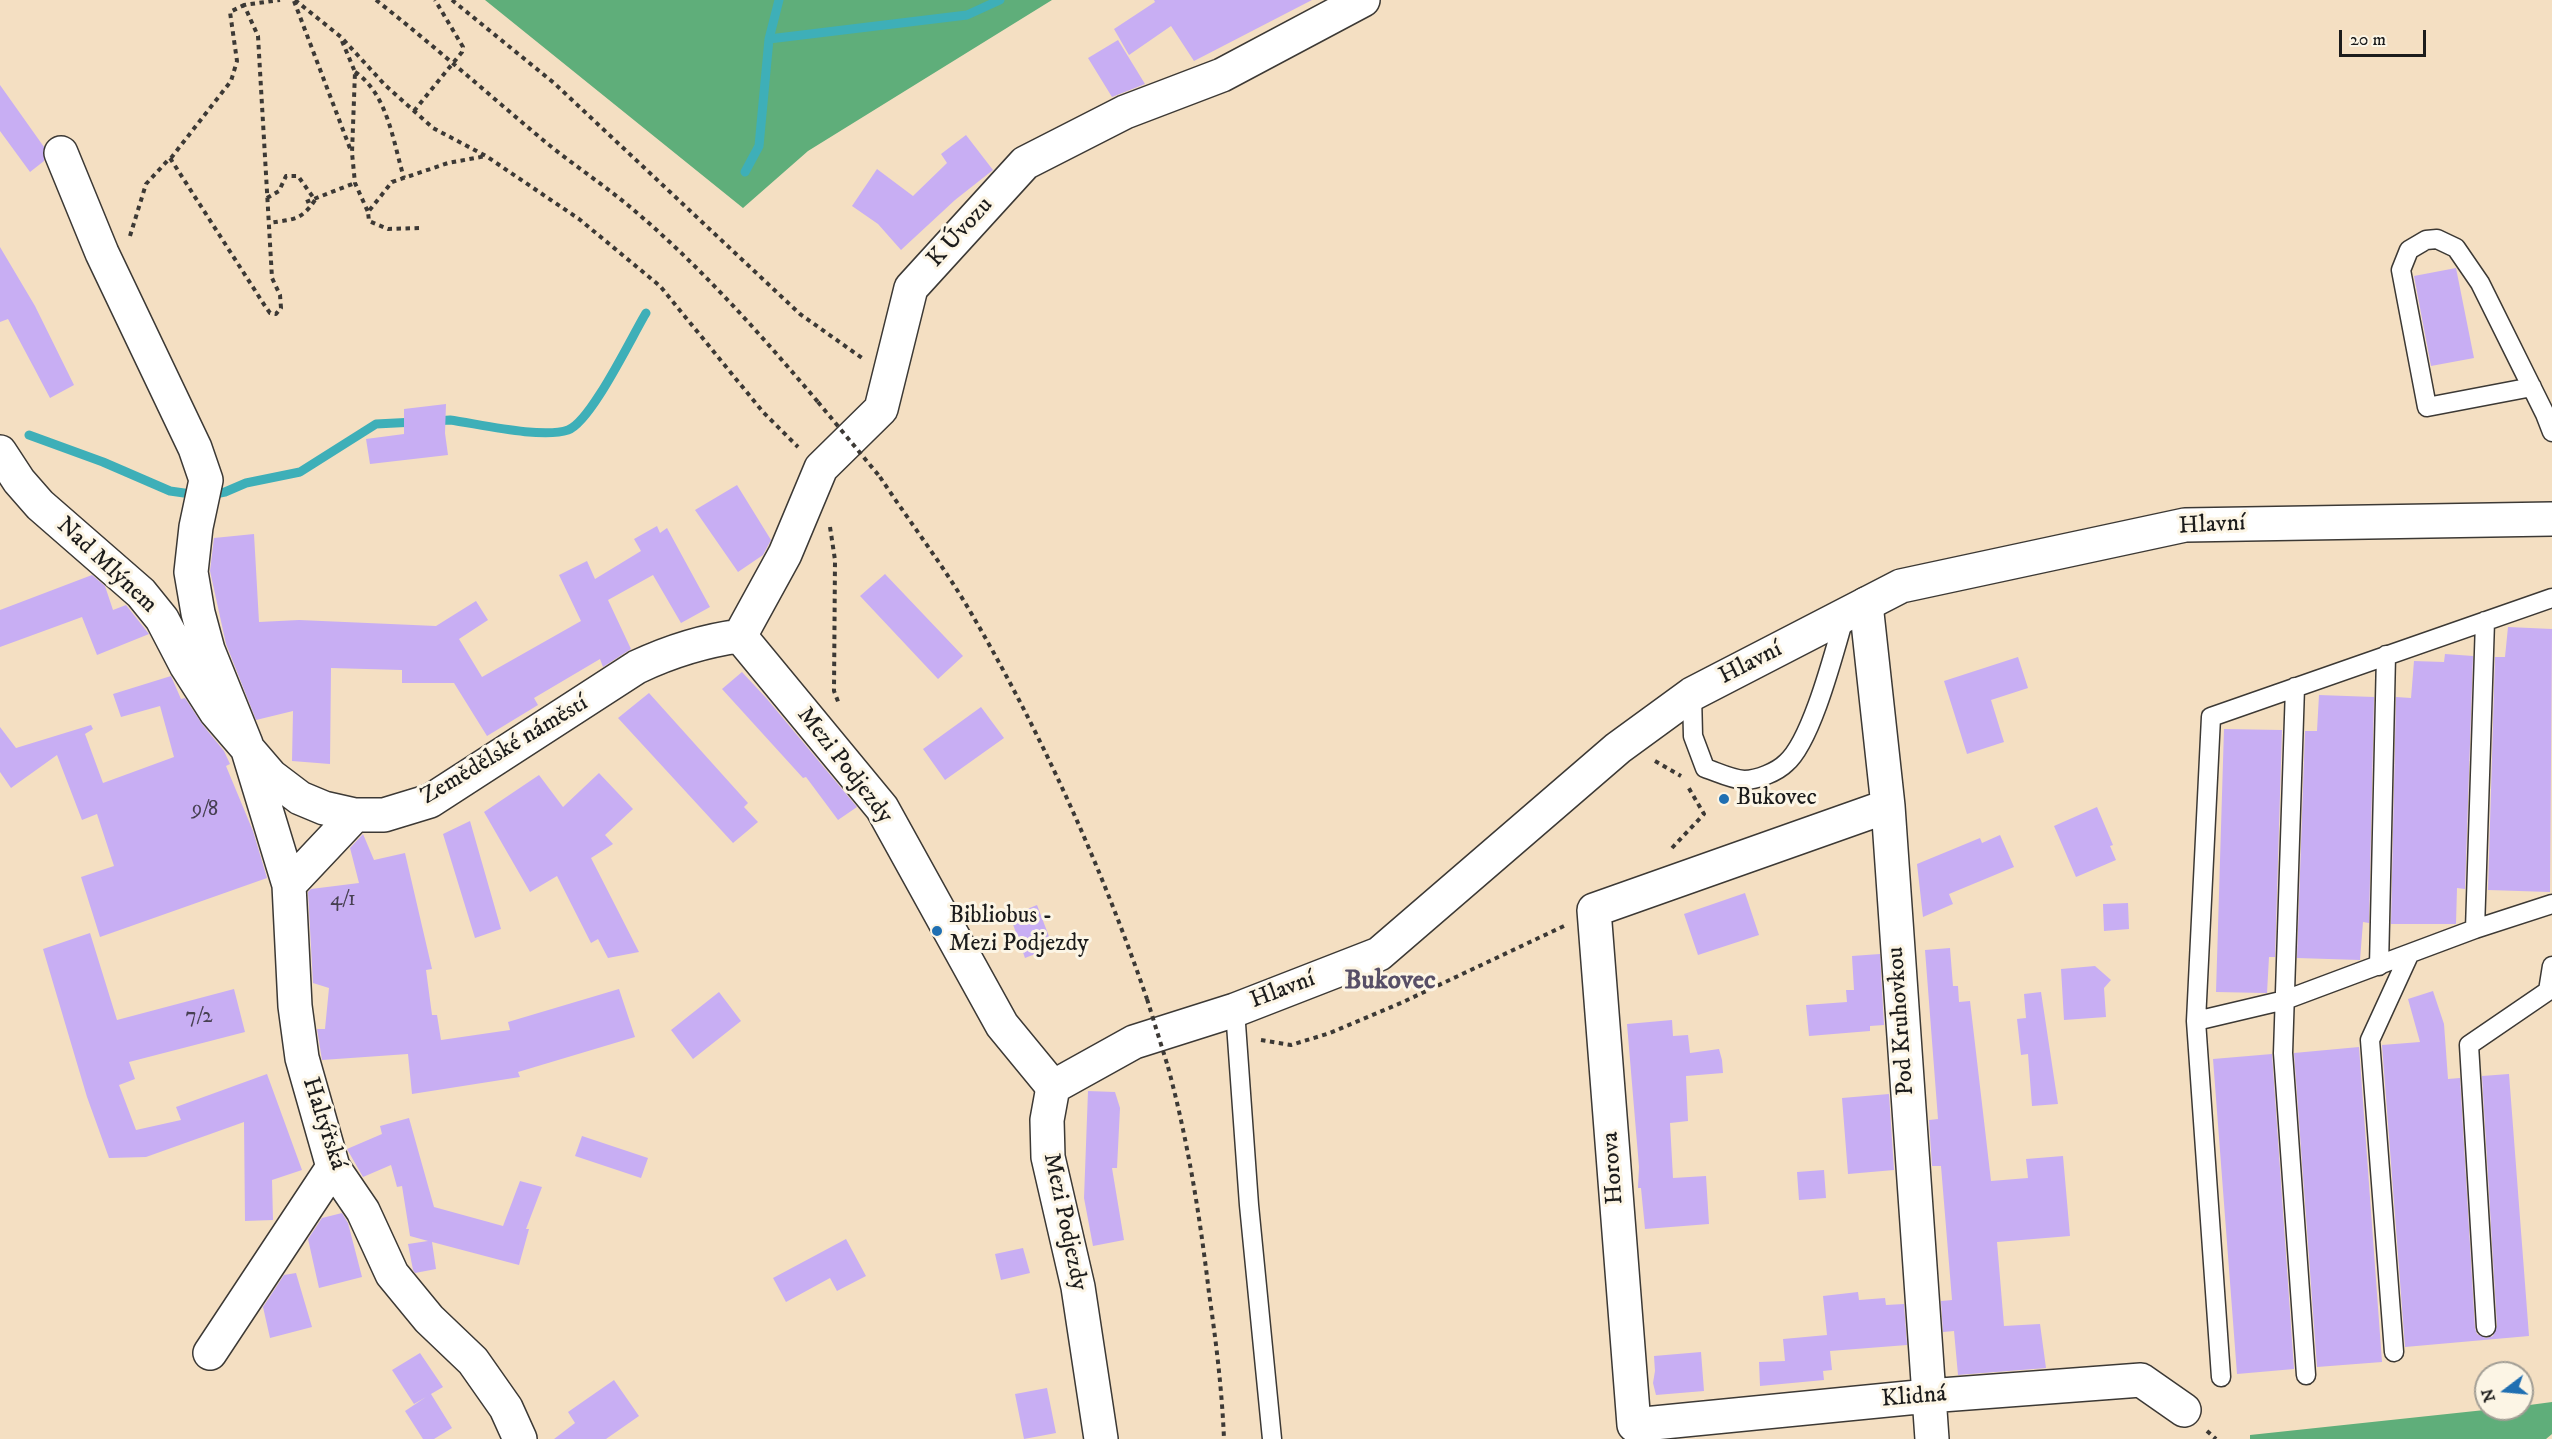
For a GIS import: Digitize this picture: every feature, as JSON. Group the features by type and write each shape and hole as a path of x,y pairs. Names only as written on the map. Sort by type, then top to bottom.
{"street":[{"name":"K Úvozu","path":"740,636 785,554 821,468 881,409 911,288 1025,163 1125,112 1222,75 1363,0"},
{"path":"61,153 102,253 190,438 206,480 196,527 191,573 208,650 246,744"},
{"name":"Nad Mlýnem","path":"0,452 19,481 40,505 141,593 162,619 186,665 216,712 246,744"},
{"name":"Hlavní","path":"1053,1087 1134,1042 1236,1018 1378,954 1618,748 1692,694 1901,586 2185,525 2552,519"},
{"name":"Pod Kruhovkou","path":"1856,609 1888,806 1932,1439"},
{"name":"Zemědělské náměstí","path":"246,744 270,776 300,798 324,808 355,815 384,814 430,801 637,667 678,649 705,641 740,636"},
{"name":"Mezi Podjezdy","path":"740,636 882,808 1002,1025 1053,1087 1047,1120 1048,1157 1078,1287 1101,1439"},
{"name":"Haltýřská","path":"246,744 289,885 295,1006 302,1058 333,1167 363,1211 392,1274 429,1319 473,1361 506,1408 520,1439"},
{"path":"1594,910 1888,806"},
{"path":"289,885 355,815"},
{"name":"Horova","path":"1594,910 1634,1425"},
{"path":"210,1353 333,1167"},
{"name":"Klidná","path":"1634,1425 1928,1396 2141,1380 2184,1410"}],"lane":[{"path":"2532,387 2427,407 2401,270 2403,260 2417,244 2437,239 2456,248 2480,283 2532,387 2552,432"},
{"path":"2221,1377 2196,1021 2211,717 2552,598"},
{"path":"1692,694 1693,736 1705,768 1745,780 1770,773 1787,763 1798,746 1819,702 1856,609"},
{"path":"2475,929 2485,621"},
{"path":"2379,966 2386,655"},
{"path":"2295,687 2283,1053 2306,1375"},
{"path":"2196,1021 2285,1000 2475,929 2552,904"},
{"path":"2394,1352 2370,1040 2409,955"},
{"path":"2486,1328 2469,1045 2548,991 2552,966"},
{"path":"1236,1018 1249,1205 1272,1439"}],"path":[{"path":"102,253 129,239 147,184 231,81 237,61 230,12 244,5 280,0"},
{"path":"295,0 341,38 433,128 486,156 579,219 660,286 764,412 821,468"},
{"path":"295,0 352,153"},
{"path":"376,0 454,62 545,141 587,171 638,213 750,322 880,477 972,615 1035,731 1102,877 1147,999 1168,1067 1187,1148 1200,1219 1216,1346 1224,1439"},
{"path":"414,111 454,62 463,47 435,0"},
{"path":"452,0 554,84 800,314 866,361 892,365"},
{"path":"170,158 265,306 270,313 276,314 281,308 280,295 272,278 258,36 244,5"},
{"path":"341,38 355,72 352,153 355,183 368,212 369,221 388,229 419,228"},
{"path":"355,72 368,80 380,100 404,178"},
{"path":"368,212 392,182 448,163 486,156"},
{"path":"267,198 277,194 286,176 294,175 298,176 315,200"},
{"path":"306,202 355,183"},
{"path":"269,224 305,215 315,200"},
{"path":"830,525 836,560 834,691 843,712"},
{"path":"1648,762 1658,761 1679,773 1704,814 1667,854 1659,887"},
{"path":"1236,1018 1262,1040 1291,1045 1330,1033 1403,1002 1594,910"}],"green space":[{"path":"485,0 1052,0 808,151 743,208"},
{"path":"2552,1402 2552,1434 2546,1439 2250,1439 2250,1435 2474,1411 2474,1421 2534,1421 2534,1404"}],"building":[{"path":"1154,0 1312,0 1194,61 1171,26 1129,55 1114,29 1155,2"},
{"path":"1118,40 1145,84 1112,97 1088,58"},
{"path":"0,85 44,147 44,161 30,172 0,131"},
{"path":"966,135 993,170 955,200 901,250 878,224 852,206 877,169 913,196 947,163 941,154"},
{"path":"0,247 35,306 74,385 50,398 8,319 0,322"},
{"path":"2456,268 2474,358 2431,366 2414,276"},
{"path":"446,404 445,433 448,455 370,464 366,439 404,434 404,409"},
{"path":"737,485 771,540 763,555 738,572 695,510"},
{"path":"657,526 660,533 667,528 710,607 681,623 653,575 608,600 631,649 603,667 600,659 534,698 538,705 487,736 454,683 402,683 402,670 331,668 330,764 292,761 293,711 256,720 226,644 210,571 214,538 254,534 259,622 299,620 436,626 476,601 488,620 459,639 482,677 581,621 559,575 587,561 595,579 641,551 634,539"},
{"path":"885,574 963,656 938,679 860,596"},
{"path":"92,575 105,586 113,610 126,605 149,634 97,655 82,617 0,647 0,610"},
{"path":"2508,627 2552,629 2550,892 2488,890 2495,657 2505,657"},
{"path":"2445,654 2473,656 2465,889 2457,888 2456,924 2391,924 2396,697 2411,698 2414,661 2444,662"},
{"path":"2018,657 2028,688 1991,700 2004,742 1967,754 1944,681"},
{"path":"742,672 857,807 838,820 806,777 803,778 722,689"},
{"path":"171,676 181,699 185,698 224,751 230,764 226,766 253,831 267,878 100,937 81,877 114,866 97,814 82,820 57,755 11,788 0,772 0,727 16,748 91,725 93,729 85,734 103,783 174,757 160,706 121,717 113,694"},
{"path":"649,693 748,803 744,807 758,822 733,843 618,718"},
{"path":"2319,695 2374,697 2369,923 2363,922 2360,960 2297,958 2305,731 2317,731"},
{"path":"981,707 1004,738 945,780 923,749"},
{"path":"2224,729 2282,730 2275,957 2269,957 2267,993 2216,992"},
{"path":"599,773 633,809 605,835 613,844 591,858 639,952 608,958 598,939 591,943 557,876 530,892 484,812 539,775 563,807"},
{"path":"2097,807 2113,845 2110,846 2116,860 2076,877 2054,826"},
{"path":"470,821 501,929 475,938 443,834"},
{"path":"363,834 374,860 405,853 432,969 426,970 432,1015 437,1015 441,1040 510,1030 508,1022 619,989 635,1037 518,1072 520,1077 412,1094 408,1054 322,1060 317,1029 325,1029 329,988 313,983 308,892 311,889 359,883 350,848"},
{"path":"2000,835 2014,867 1949,894 1953,904 1923,917 1917,864 1980,838 1982,843"},
{"path":"1745,893 1759,935 1698,955 1684,914"},
{"path":"2128,903 2129,929 2104,931 2103,904"},
{"path":"1037,905 1053,947 1025,958 1010,916"},
{"path":"90,933 117,1020 234,989 245,1032 129,1062 135,1079 119,1085 136,1130 181,1120 176,1107 267,1074 302,1170 272,1180 273,1220 245,1221 244,1122 146,1157 109,1158 87,1097 43,949"},
{"path":"1950,948 1953,986 1958,986 1959,1002 1970,1001 1991,1181 2028,1178 2026,1159 2063,1156 2070,1236 1997,1242 2004,1326 2040,1324 2046,1368 1958,1375 1954,1331 1943,1332 1941,1301 1952,1300 1941,1166 1932,1166 1929,1120 1938,1119 1925,950"},
{"path":"1880,954 1884,1025 1870,1026 1870,1031 1809,1036 1806,1005 1847,1002 1846,990 1854,990 1852,956"},
{"path":"2095,966 2111,980 2104,988 2106,1017 2064,1020 2061,969"},
{"path":"2433,991 2444,1024 2448,1079 2460,1078 2475,1328 2477,1334 2486,1338 2493,1336 2497,1326 2482,1076 2509,1074 2529,1336 2405,1347 2382,1045 2420,1042 2408,999"},
{"path":"719,992 741,1021 693,1059 671,1030"},
{"path":"2041,992 2058,1104 2032,1106 2028,1054 2021,1055 2017,1019 2026,1018 2024,994"},
{"path":"1672,1020 1673,1036 1688,1035 1690,1053 1719,1049 1722,1060 1723,1073 1686,1076 1688,1121 1670,1123 1673,1178 1706,1176 1709,1224 1645,1229 1641,1188 1638,1188 1639,1167 1627,1024"},
{"path":"2359,1047 2382,1362 2317,1367 2294,1053"},
{"path":"2272,1054 2294,1369 2237,1374 2213,1059"},
{"path":"1088,1091 1115,1092 1120,1108 1117,1168 1112,1168 1124,1240 1093,1246 1084,1198"},
{"path":"1889,1094 1894,1170 1848,1174 1842,1098"},
{"path":"409,1118 434,1207 503,1226 520,1181 542,1187 526,1229 529,1229 519,1265 432,1242 436,1269 415,1273 408,1244 428,1241 410,1236 402,1186 397,1187 391,1165 363,1177 347,1149 382,1134 380,1126"},
{"path":"582,1136 648,1158 641,1178 575,1156"},
{"path":"1824,1170 1826,1198 1799,1200 1797,1172"},
{"path":"342,1213 348,1223 362,1277 319,1288 308,1239 322,1218"},
{"path":"846,1239 866,1276 837,1291 830,1278 786,1302 773,1278"},
{"path":"1023,1248 1030,1273 1001,1280 995,1254"},
{"path":"296,1273 312,1327 270,1338 263,1307 284,1275"},
{"path":"1858,1292 1859,1300 1885,1298 1886,1305 1904,1304 1907,1345 1830,1351 1832,1370 1823,1371 1824,1380 1760,1386 1759,1362 1785,1361 1783,1339 1827,1335 1823,1296"},
{"path":"1701,1352 1704,1391 1656,1395 1653,1383 1654,1356"},
{"path":"420,1353 443,1387 431,1394 452,1428 434,1439 423,1439 405,1411 426,1397 414,1404 392,1370"},
{"path":"614,1380 639,1416 606,1439 554,1439 575,1423 568,1412"},
{"path":"1047,1388 1056,1433 1024,1439 1015,1394"}],"waterway":[{"path":"745,172 759,146 769,39 779,0"},
{"path":"769,39 967,15 1000,0"},
{"path":"435,421 450,420 527,432 568,430 588,412 599,396 646,313"},
{"path":"29,435 103,462 170,491 205,496 225,492 246,483 300,472 376,424 415,422"}],"place":[{"name":"Bukovec","path":"1724,799"},
{"name":"Bibliobus - Mezi Podjezdy","path":"937,931"}],"district":[{"name":"Bukovec","path":"1390,982"}]}
